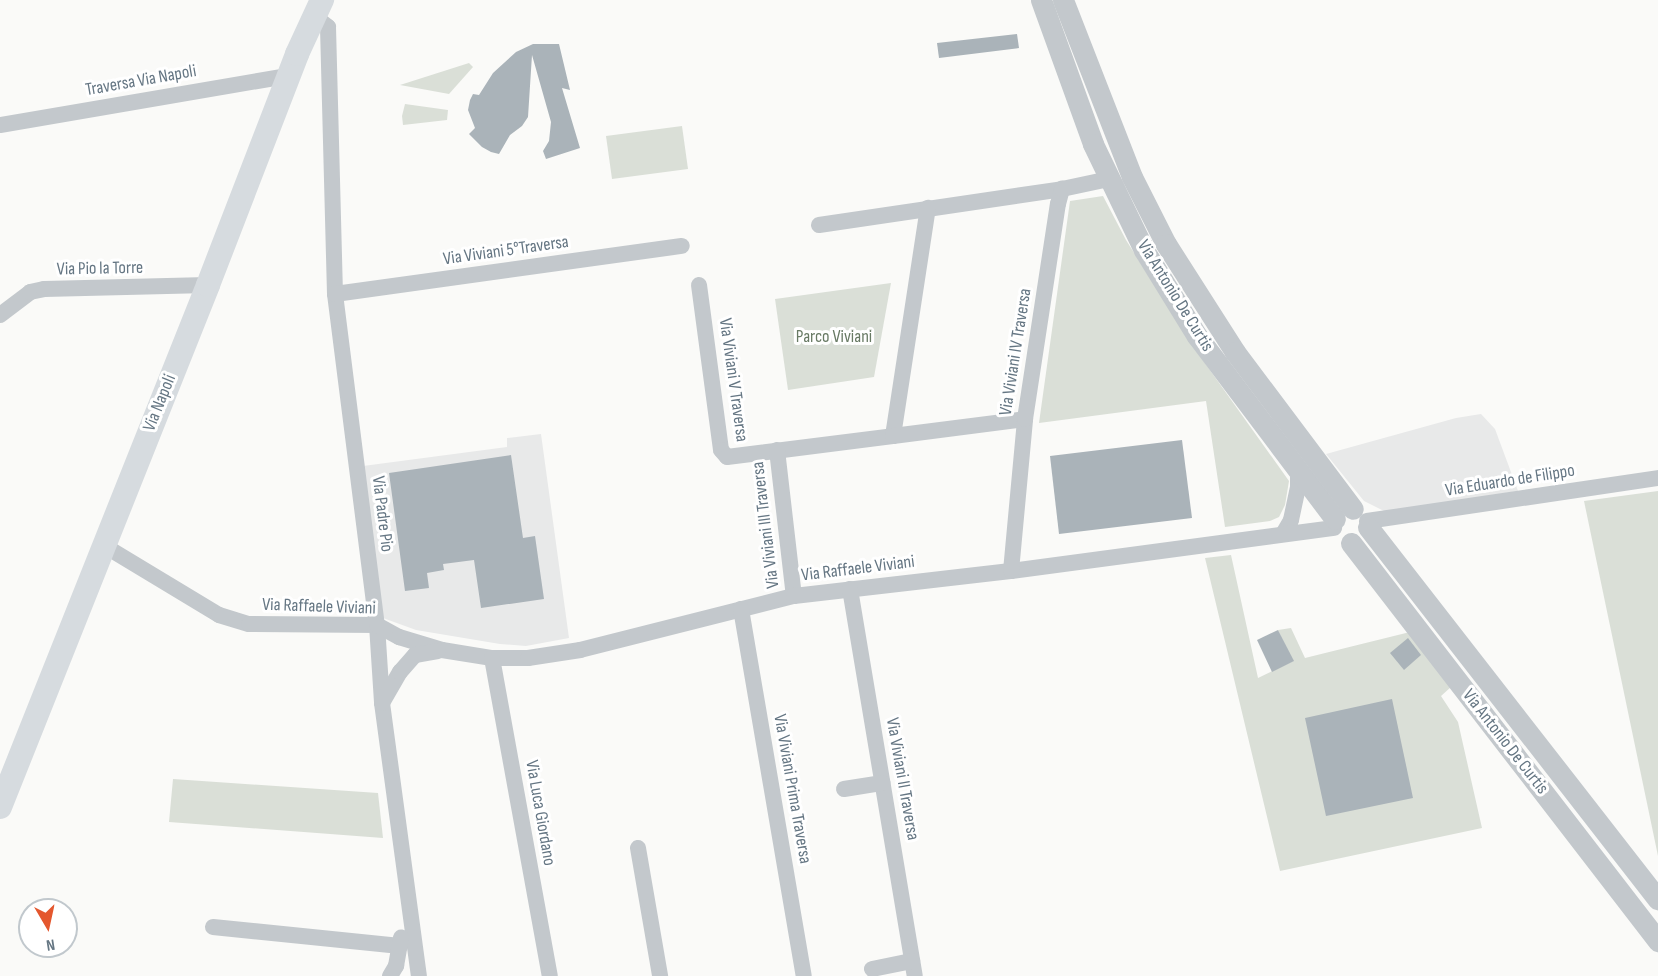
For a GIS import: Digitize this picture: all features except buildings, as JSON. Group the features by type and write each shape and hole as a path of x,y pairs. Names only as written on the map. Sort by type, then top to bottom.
{"main road":[{"name":"Via Napoli","path":"0,807 293,65 318,8"}],"street":[{"name":"Via Antonio De Curtis","path":"1041,0 1069,44 1166,244 1235,352 1352,521 1658,900"},
{"name":"Via Antonio De Curtis","path":"1063,0 1069,44 1109,179 1144,250 1197,336 1298,469 1352,521"},
{"name":"Via Padre Pio","path":"318,8 328,27 335,294 377,625 382,703 419,976"},
{"path":"293,65 308,48 320,49 329,56"},
{"name":"Traversa Via Napoli","path":"0,125 293,65"},
{"path":"819,225 1062,189 1109,179"},
{"name":"Via Viviani IV Traversa","path":"1011,571 1025,419 1062,189"},
{"path":"893,436 928,208"},
{"name":"Via Viviani 5°Traversa","path":"335,294 682,246"},
{"name":"Via Pio la Torre","path":"0,315 30,292 208,285"},
{"name":"Via Viviani V Traversa","path":"699,285 721,450 726,457 1025,419"},
{"name":"Via Viviani III Traversa","path":"777,450 794,596"},
{"path":"1283,534 1291,520 1299,488 1298,469"},
{"name":"Via Eduardo de Filippo","path":"1352,521 1658,478"},
{"name":"Via Antonio De Curtis","path":"1352,521 1340,538 1351,543 1658,941"},
{"name":"Via Raffaele Viviani","path":"103,545 219,615 249,624 377,625 399,637 442,650 492,658 528,658 580,650 794,596 1011,571 1283,534 1352,521"},
{"name":"Via Viviani II Traversa","path":"850,589 914,968"},
{"name":"Via Viviani Prima Traversa","path":"741,609 804,976"},
{"name":"Via Raffaele Viviani","path":"382,703 400,672 415,655 442,650"},
{"name":"Via Luca Giordano","path":"492,658 550,976"},
{"path":"844,789 883,783"},
{"path":"638,848 660,976"},
{"path":"390,976 396,966 408,898"},
{"path":"213,927 400,946"},
{"path":"872,969 914,968"}],"shaded area":[{"path":"1481,414 1495,429 1518,491 1386,512 1364,501 1326,454 1456,418"},
{"path":"541,434 569,638 526,646 500,644 416,630 383,618 363,466 507,447 507,438"}],"green space":[{"path":"469,63 473,67 449,94 400,85"},
{"path":"405,104 448,110 447,120 403,125 402,116"},
{"path":"682,126 688,169 612,179 606,136"},
{"path":"1103,196 1126,240 1192,345 1289,481 1285,505 1279,517 1270,521 1225,527 1206,401 1039,423 1070,201"},
{"name":"Parco Viviani","path":"891,283 874,377 788,390 775,299"},
{"path":"1658,491 1658,856 1584,501"},
{"path":"1231,555 1258,678 1293,661 1278,630 1291,628 1305,658 1410,632 1451,687 1441,696 1458,722 1482,828 1280,871 1205,558"},
{"path":"173,779 378,793 383,838 169,822"}]}
